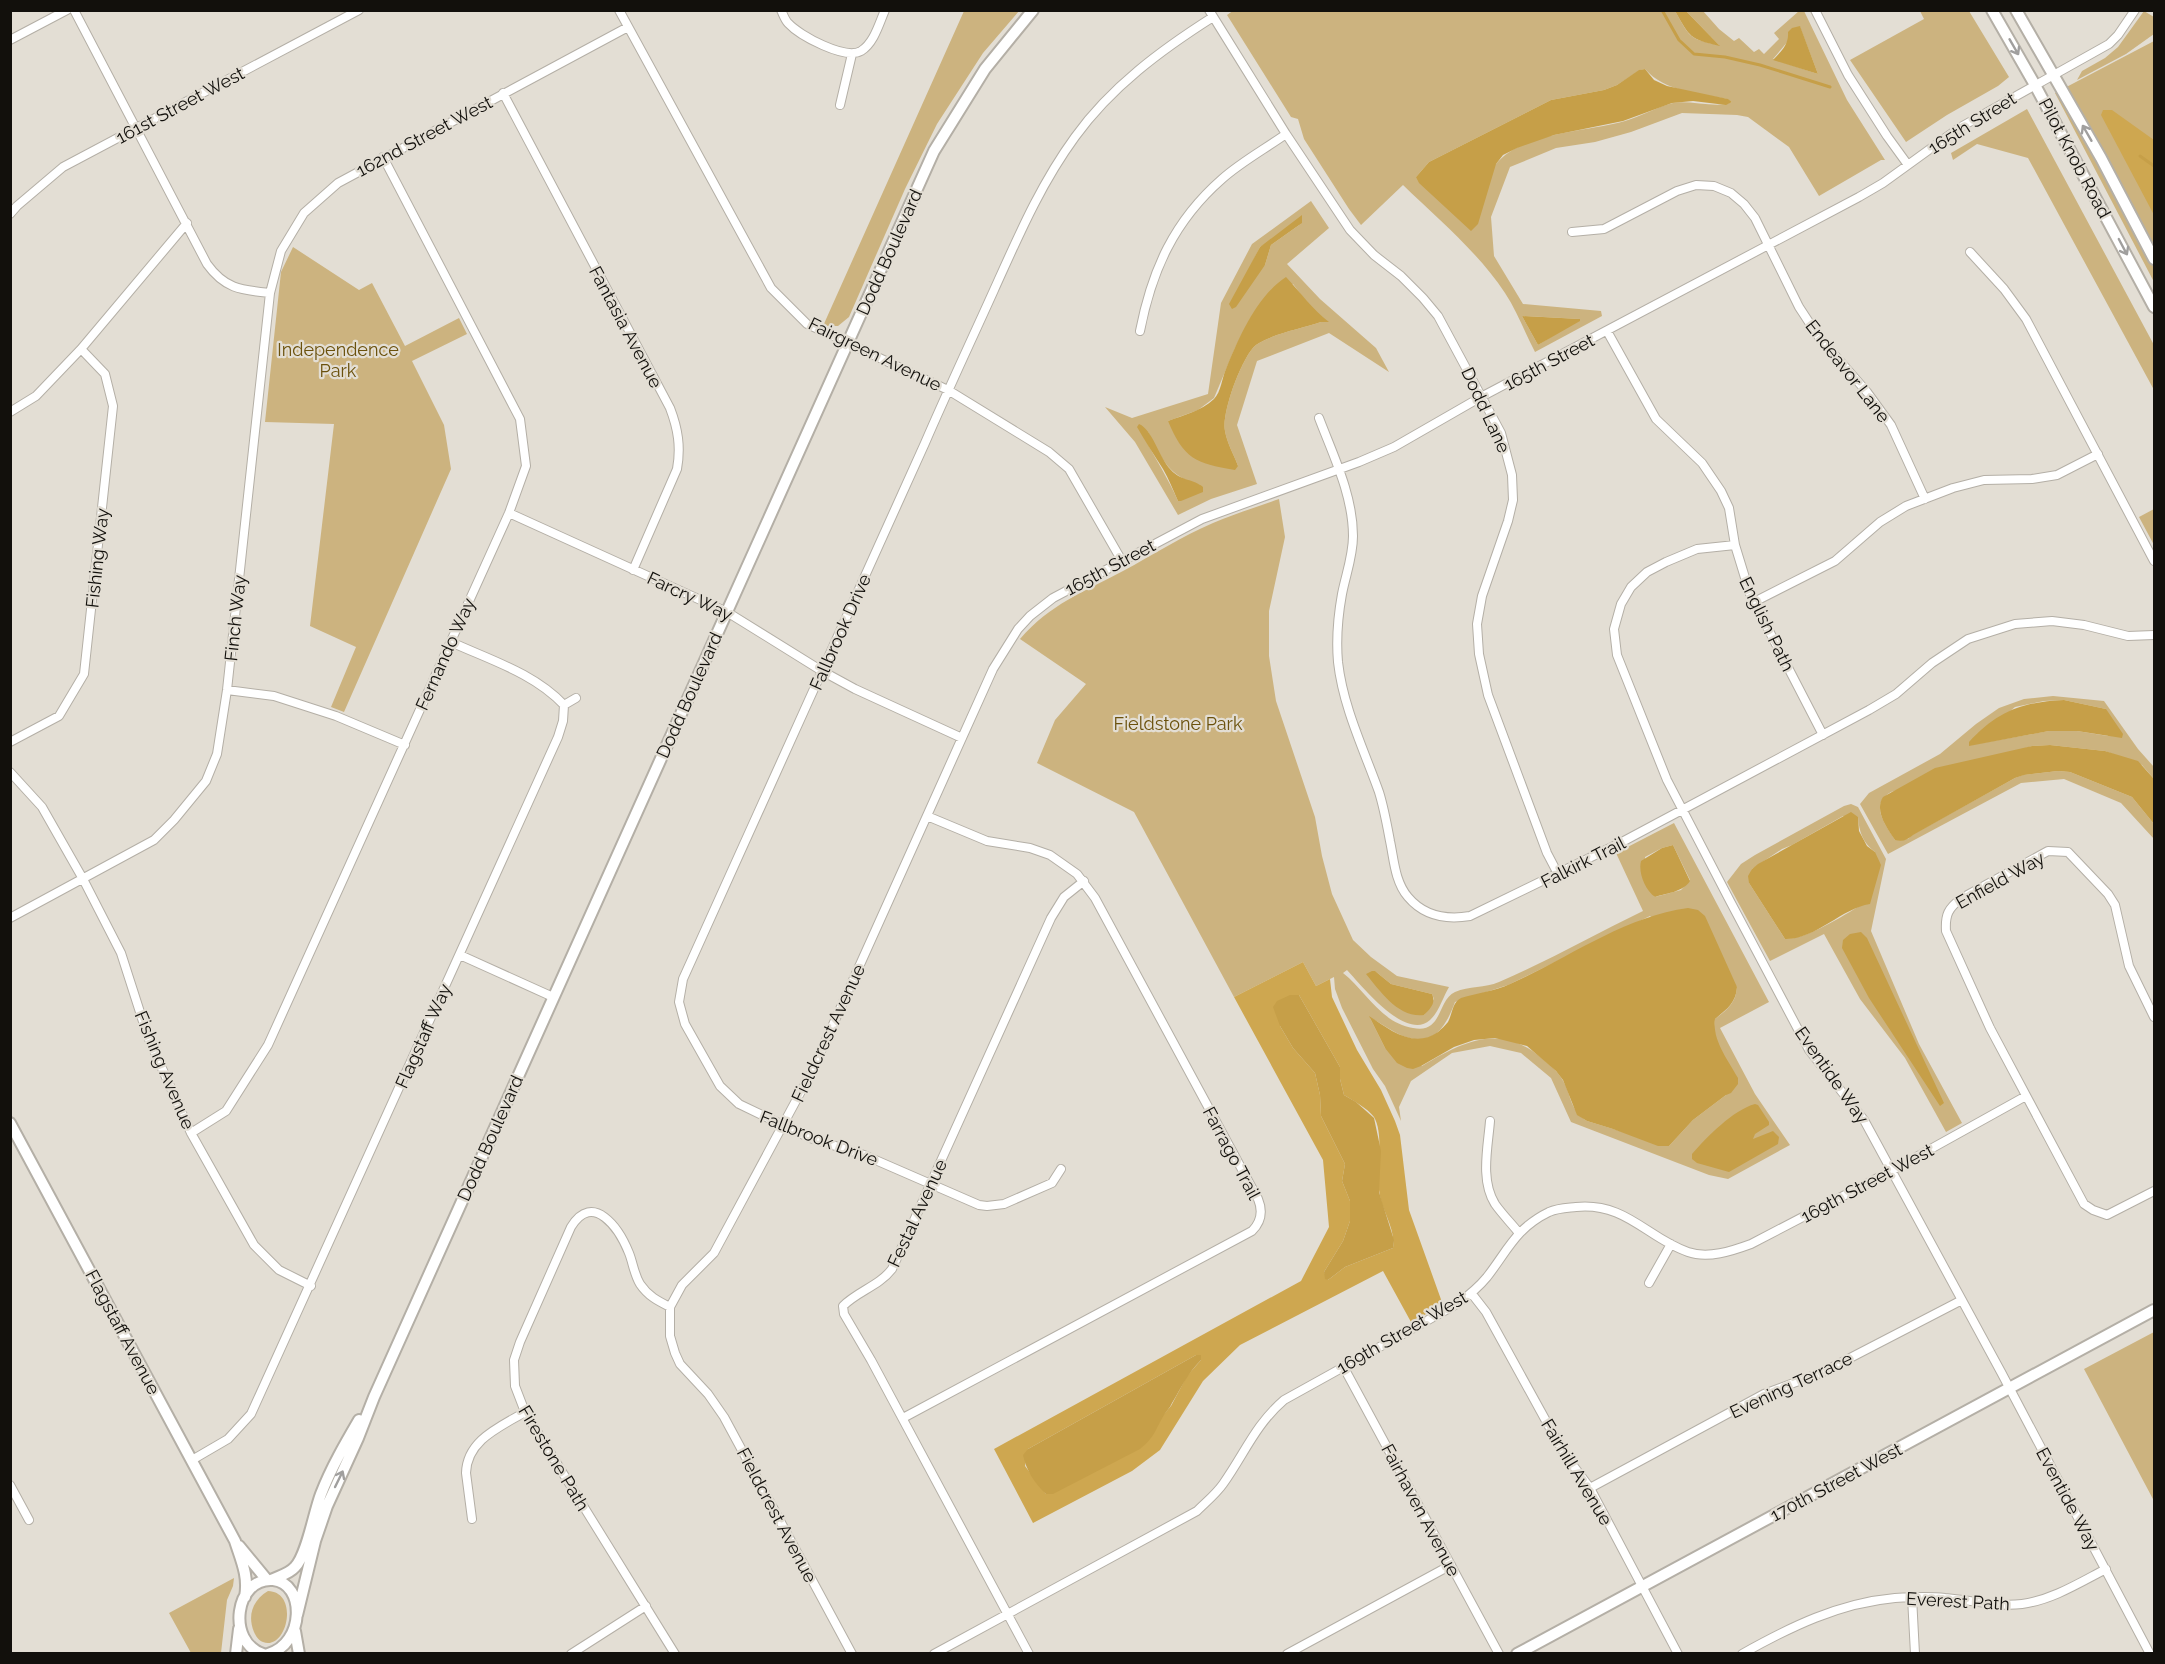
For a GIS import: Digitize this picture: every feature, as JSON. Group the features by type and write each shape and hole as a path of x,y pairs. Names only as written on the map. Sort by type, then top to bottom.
{"street":[{"path":"10,40 67,10"},
{"path":"74,10 207,264 223,281 244,290 270,293"},
{"name":"161st Street West","path":"10,214 63,166 359,10"},
{"name":"Fairgreen Avenue","path":"620,10 771,288 807,324 948,390 1049,452 1069,470 1122,561"},
{"path":"781,10 788,23 808,37 841,53 852,54 862,50 872,40 885,10"},
{"name":"Dodd Boulevard","path":"295,1631 308,1570 327,1506 374,1397 934,150 985,69 1034,10"},
{"path":"1815,10 1848,75 1908,165"},
{"name":"Pilot Knob Road","path":"1992,10 2036,84 2154,307"},
{"name":"Pilot Knob Road","path":"2016,10 2101,158 2154,259"},
{"name":"165th Street","path":"1030,616 1053,598 1217,512 1338,470 1394,447 1481,397 1859,197 1959,128 2109,44 2135,10"},
{"name":"Dodd Lane","path":"1211,14 1286,134 1350,230 1374,255 1424,298 1438,316 1501,433 1512,476 1513,500 1482,596 1477,624 1480,661 1488,695 1547,853 1558,874"},
{"name":"Fallbrook Drive","path":"1061,1169 1052,1183 996,1206 987,1206 971,1203 864,1155 810,1138 783,1126 739,1104 720,1086 685,1024 681,1014 680,996 683,979 1026,218 1047,179 1076,136 1100,107 1137,70 1211,14"},
{"name":"162nd Street West","path":"270,293 281,251 304,213 338,183 628,27"},
{"path":"840,105 852,54"},
{"name":"Fantasia Avenue","path":"503,93 670,408 678,433 680,454 677,469 633,570"},
{"path":"1140,331 1152,280 1161,259 1181,225 1208,192 1223,178 1286,134"},
{"name":"Fernando Way","path":"191,1133 226,1111 268,1045 509,513 526,466 520,419 383,157"},
{"name":"Endeavor Lane","path":"1572,232 1604,229 1677,191 1696,185 1714,186 1731,193 1755,218 1799,307 1818,336 1867,392 1891,425 1925,499"},
{"path":"10,412 36,396 81,349 187,224"},
{"path":"1970,252 2004,289 2026,319 2154,561"},
{"name":"Finch Way","path":"10,918 154,840 206,781 217,754 227,690 270,293"},
{"name":"English Path","path":"1607,331 1656,419 1702,463 1721,491 1729,508 1744,578 1754,602 1823,735"},
{"name":"Fishing Way","path":"10,742 59,716 84,674 113,406 105,375 81,349"},
{"name":"Falkirk Trail","path":"1319,418 1350,507 1353,536 1351,561 1342,593 1337,627 1338,662 1346,699 1380,795 1398,878 1414,903 1436,916 1454,919 1488,909 1682,810 1896,694 1932,663 1968,639 2015,624 2052,621 2084,625 2128,636 2154,635"},
{"path":"1754,602 1835,561 1880,522 1906,506 1953,488 1984,480 2032,479 2058,475 2098,454"},
{"name":"Farcry Way","path":"509,513 727,612 855,689 962,738"},
{"name":"Eventide Way","path":"1736,545 1697,549 1647,572 1631,587 1621,604 1614,629 1617,655 1667,780 1809,1050 1864,1120 2010,1388 2150,1653"},
{"name":"Fieldcrest Avenue","path":"852,1653 724,1417 708,1394 680,1364 670,1336 670,1307 682,1285 714,1253 813,1069 1000,655 1018,628 1030,616"},
{"path":"451,642 538,682 564,705 576,698"},
{"path":"227,690 274,696 336,716 405,745"},
{"name":"Flagstaff Way","path":"192,1460 228,1439 251,1414 558,737 564,705"},
{"name":"Fishing Avenue","path":"10,772 42,807 83,879 121,953 148,1037 191,1133 254,1245 279,1269 311,1286"},
{"name":"Farrago Trail","path":"903,1418 1252,1231 1260,1219 1261,1209 1258,1199 1084,881 1068,866 1040,851 987,842 927,816"},
{"name":"Enfield Way","path":"2154,1017 2129,966 2115,905 2108,894 2068,852 2049,851 1962,898 1951,906 1945,917 1946,931 1990,1028 2084,1204 2107,1215 2154,1191"},
{"name":"Festal Avenue","path":"1029,1653 903,1418 844,1314 843,1306 881,1281 892,1269 1051,918 1064,897 1084,881"},
{"path":"460,955 553,997"},
{"name":"169th Street West","path":"934,1653 1197,1511 1222,1486 1248,1441 1270,1412 1292,1395 1449,1309 1472,1293 1486,1279 1510,1242 1550,1212 1563,1208 1586,1206 1602,1208 1641,1224 1671,1244 1690,1253 1729,1252 1750,1244 1891,1171 2026,1096"},
{"path":"1490,1121 1486,1173 1489,1190 1495,1203 1519,1233"},
{"name":"Flagstaff Avenue","path":"10,1123 235,1541 247,1575 245,1597 240,1610 240,1626"},
{"name":"Firestone Path","path":"670,1307 653,1298 641,1285 628,1251 610,1224 594,1211 582,1214 571,1227 520,1342 514,1360 514,1386 525,1412 675,1653"},
{"path":"1649,1283 1671,1244"},
{"name":"Fairhill Avenue","path":"1472,1293 1486,1312 1566,1456 1590,1488 1678,1653"},
{"name":"Evening Terrace","path":"1590,1488 1764,1394 1823,1372 1962,1300"},
{"name":"170th Street West","path":"1517,1653 2154,1310"},
{"name":"Fairhaven Avenue","path":"1343,1366 1499,1653"},
{"name":"Dodd Boulevard","path":"245,1597 254,1587 289,1572 296,1566 303,1554 313,1514 331,1471 374,1397"},
{"path":"472,1519 465,1473 472,1448 486,1435 525,1412"},
{"path":"10,1485 29,1520"},
{"name":"Flagstaff Avenue","path":"235,1541 269,1580 281,1582 290,1591 297,1615"},
{"path":"1287,1653 1451,1565"},
{"name":"Everest Path","path":"1742,1653 1813,1617 1863,1603 1912,1597 1945,1598 2002,1605 2024,1604 2056,1595 2106,1569"},
{"path":"1912,1597 1915,1653"},
{"path":"571,1653 646,1606"},
{"path":"236,1653 240,1626"},
{"path":"240,1626 248,1643 257,1652 263,1653"},
{"path":"273,1653 288,1641 295,1631"},
{"path":"295,1631 296,1647 299,1653"}],"green space":[{"path":"1234,10 1269,12 1287,10 1675,11 1691,36 1719,45 1686,11 1703,11 1719,29 1734,41 1739,38 1754,52 1759,49 1764,54 1779,39 1774,33 1799,11 1804,11 1847,100 1885,160 1881,160 1819,196 1789,147 1748,117 1682,113 1631,132 1595,142 1556,148 1510,167 1491,217 1494,256 1523,304 1601,311 1602,316 1535,352 1505,293 1483,264 1403,185 1361,225 1304,139 1298,119 1291,117 1227,15","holes":["1800,27 1818,74 1773,59","1645,69 1653,77 1672,87 1732,102 1720,105 1673,103 1625,121 1538,139 1507,153 1496,164 1416,177 1429,162 1551,100 1604,90 1617,85","1522,316 1580,319 1538,345"]},
{"path":"964,11 1019,11 983,53 937,124 905,189 849,317 838,326 823,326"},
{"path":"1920,11 1969,11 2009,77 1906,142 1850,60 1924,19"},
{"path":"2144,11 2154,17 2154,34 2126,54 2077,80 2082,71 2105,58 2118,47"},
{"path":"2154,41 2154,282 2055,93"},
{"path":"2027,109 2154,345 2154,390 2028,158 1977,144 1953,160 1951,153"},
{"path":"1311,201 1329,228 1287,264 1320,299 1376,348 1389,372 1329,333 1257,361 1237,425 1257,484 1211,499 1178,515 1135,442 1105,407 1132,418 1208,394 1221,303 1252,244","holes":["1302,223 1271,245 1265,265 1245,277 1260,247","1293,284 1311,308 1328,322 1321,322 1269,338 1250,351 1239,373 1226,412 1225,431 1238,466 1168,421 1198,410 1214,398 1250,319 1273,290","1148,432 1162,458 1173,471 1180,477 1200,485 1178,501 1144,437"]},
{"name":"Independence Park","path":"293,247 359,290 372,283 405,346 459,318 467,334 412,361 444,425 451,469 344,712 331,707 356,647 310,626 334,424 265,422 281,272"},
{"name":"Fieldstone Park","path":"1279,499 1285,537 1269,611 1269,656 1276,701 1315,817 1332,894 1353,940 1371,957 1397,976 1449,987 1430,1020 1420,1025 1409,1024 1385,1009 1347,970 1343,973 1392,1020 1413,1028 1423,1029 1430,1026 1449,996 1455,992 1499,982 1643,911 1616,853 1674,823 1769,1002 1720,1028 1755,1094 1790,1145 1728,1179 1709,1175 1571,1122 1551,1078 1521,1053 1490,1046 1452,1053 1411,1081 1399,1107 1401,1121 1385,1086 1373,1069 1342,1008 1335,989 1334,977 1316,986 1303,962 1234,997 1134,812 1037,763 1055,720 1086,684 1020,639 1031,627 1055,608 1201,528","holes":["1673,845 1690,880 1681,890 1655,897 1646,885 1645,857","1650,916 1737,987 1733,1002 1715,1019 1714,1028 1726,1095 1693,1120 1669,1146 1587,1121 1581,1117 1557,1072 1524,1046 1509,1040 1480,1040 1451,1050 1422,1066 1385,1048 1370,1018 1403,1036 1423,1039 1431,1037 1443,1026 1455,1002 1508,985","1375,971 1391,984 1432,994 1434,999 1424,1015 1411,1013"]},
{"path":"2154,509 2154,545 2139,517"},
{"path":"2053,696 2104,701 2138,749 2154,767 2154,779 2142,765 2105,751 2050,745 2032,746 1891,792 1884,797 1880,809 1895,840 1908,839 2015,778 2058,771 2070,772 2132,797 2154,824 2154,839 2121,803 2064,779 2021,783 1888,854 1860,804 1869,793 1940,754 1999,708 2024,699","holes":["2064,700 2106,709 2108,736 2077,731 2049,731 1970,745 2015,707 2044,701"]},
{"path":"1851,804 1858,807 1886,859 1871,931 1919,1044 1962,1123 1946,1132 1905,1058 1860,999 1824,934 1770,961 1727,882 1741,864","holes":["1843,816 1858,817 1862,837 1875,852 1861,905 1813,932 1785,939 1749,883 1752,869 1782,849"]},
{"path":"2154,1332 2154,1501 2084,1369"},
{"path":"234,1578 227,1600 221,1653 191,1653 169,1613"},
{"path":"268,1591 278,1594 287,1610 284,1630 278,1638 271,1642 263,1642 254,1632 251,1614 255,1603"}],"shaded area":[{"path":"1675,11 1686,11 1720,46 1692,36"},
{"path":"1800,26 1818,74 1773,60 1786,44 1788,32"},
{"path":"1645,69 1654,80 1667,86 1728,99 1732,102 1726,105 1693,101 1672,103 1623,121 1554,135 1517,148 1503,155 1496,164 1478,224 1471,231 1419,183 1416,177 1429,162 1551,100 1604,90 1617,85 1639,70"},
{"path":"2103,110 2112,110 2154,140 2154,215 2101,115"},
{"path":"1302,215 1302,223 1271,245 1265,265 1236,307 1232,309 1229,304 1260,247"},
{"path":"1286,277 1329,322 1321,322 1269,338 1250,351 1239,373 1226,412 1225,431 1238,466 1235,470 1200,461 1180,444 1168,421 1198,410 1214,399 1250,318 1266,295"},
{"path":"1522,316 1580,319 1580,321 1538,345"},
{"path":"1139,424 1148,432 1171,470 1199,484 1203,487 1203,492 1178,501 1165,473 1137,427"},
{"path":"2064,700 2106,709 2123,734 2122,738 2077,731 2049,731 1969,746 1969,742 1980,731 2012,710 2036,703"},
{"path":"2050,745 2105,751 2138,761 2154,779 2154,824 2132,797 2070,772 2058,771 2015,778 1905,840 1895,840 1888,830 1880,808 1883,797 1935,768 2032,746"},
{"path":"1851,812 1858,817 1859,831 1867,846 1875,852 1881,865 1870,904 1849,911 1807,935 1785,939 1749,883 1748,876 1758,864"},
{"path":"1673,845 1690,881 1679,890 1655,897 1643,880 1641,861 1662,848"},
{"path":"1688,908 1698,910 1705,916 1737,987 1733,1002 1715,1019 1715,1027 1718,1042 1738,1078 1738,1084 1731,1093 1693,1120 1669,1146 1658,1146 1587,1121 1577,1115 1563,1080 1527,1046 1495,1038 1474,1040 1454,1047 1421,1066 1413,1069 1407,1068 1397,1063 1385,1048 1369,1016 1402,1036 1420,1039 1429,1037 1447,1023 1454,1005 1461,998 1510,984 1641,920"},
{"path":"1861,932 1867,938 1944,1103 1940,1106 1869,998 1842,948 1843,940 1850,934"},
{"path":"1303,962 1316,986 1330,979 1332,997 1357,1050 1381,1090 1400,1135 1409,1210 1443,1305 1411,1322 1383,1271 1240,1345 1203,1381 1160,1450 1132,1471 1033,1523 994,1449 1301,1281 1329,1227 1323,1160 1234,997","holes":["1299,995 1340,1067 1344,1095 1368,1111 1377,1124 1379,1190 1393,1241 1393,1248 1345,1267 1328,1280 1324,1272 1343,1241 1350,1221 1350,1201 1342,1181 1345,1164 1321,1116 1320,1095 1315,1073 1293,1048 1280,1026","1196,1355 1201,1360 1187,1376 1171,1406 1164,1414 1046,1494 1025,1466 1028,1449"]},
{"path":"1372,971 1391,984 1432,994 1433,1000 1429,1010 1424,1015 1415,1015 1398,1008 1384,996 1366,974"},
{"path":"1290,995 1299,995 1340,1067 1344,1095 1374,1118 1381,1151 1379,1192 1394,1240 1393,1248 1345,1267 1328,1280 1325,1279 1324,1272 1343,1241 1350,1221 1350,1201 1342,1181 1345,1164 1321,1116 1320,1095 1315,1073 1293,1048 1280,1026 1273,1007 1277,1001"},
{"path":"1755,1104 1758,1105 1769,1125 1755,1134 1753,1139 1773,1131 1779,1137 1778,1144 1729,1172 1697,1163 1692,1159 1692,1154 1721,1125 1738,1112"},
{"path":"1196,1355 1201,1355 1201,1360 1192,1370 1145,1445 1053,1494 1046,1494 1038,1486 1024,1461 1023,1455 1028,1449"}],"waterway":[{"path":"1662,10 1679,40 1694,54 1725,57 1760,65 1830,87"},
{"path":"2140,156 2154,166"}]}
